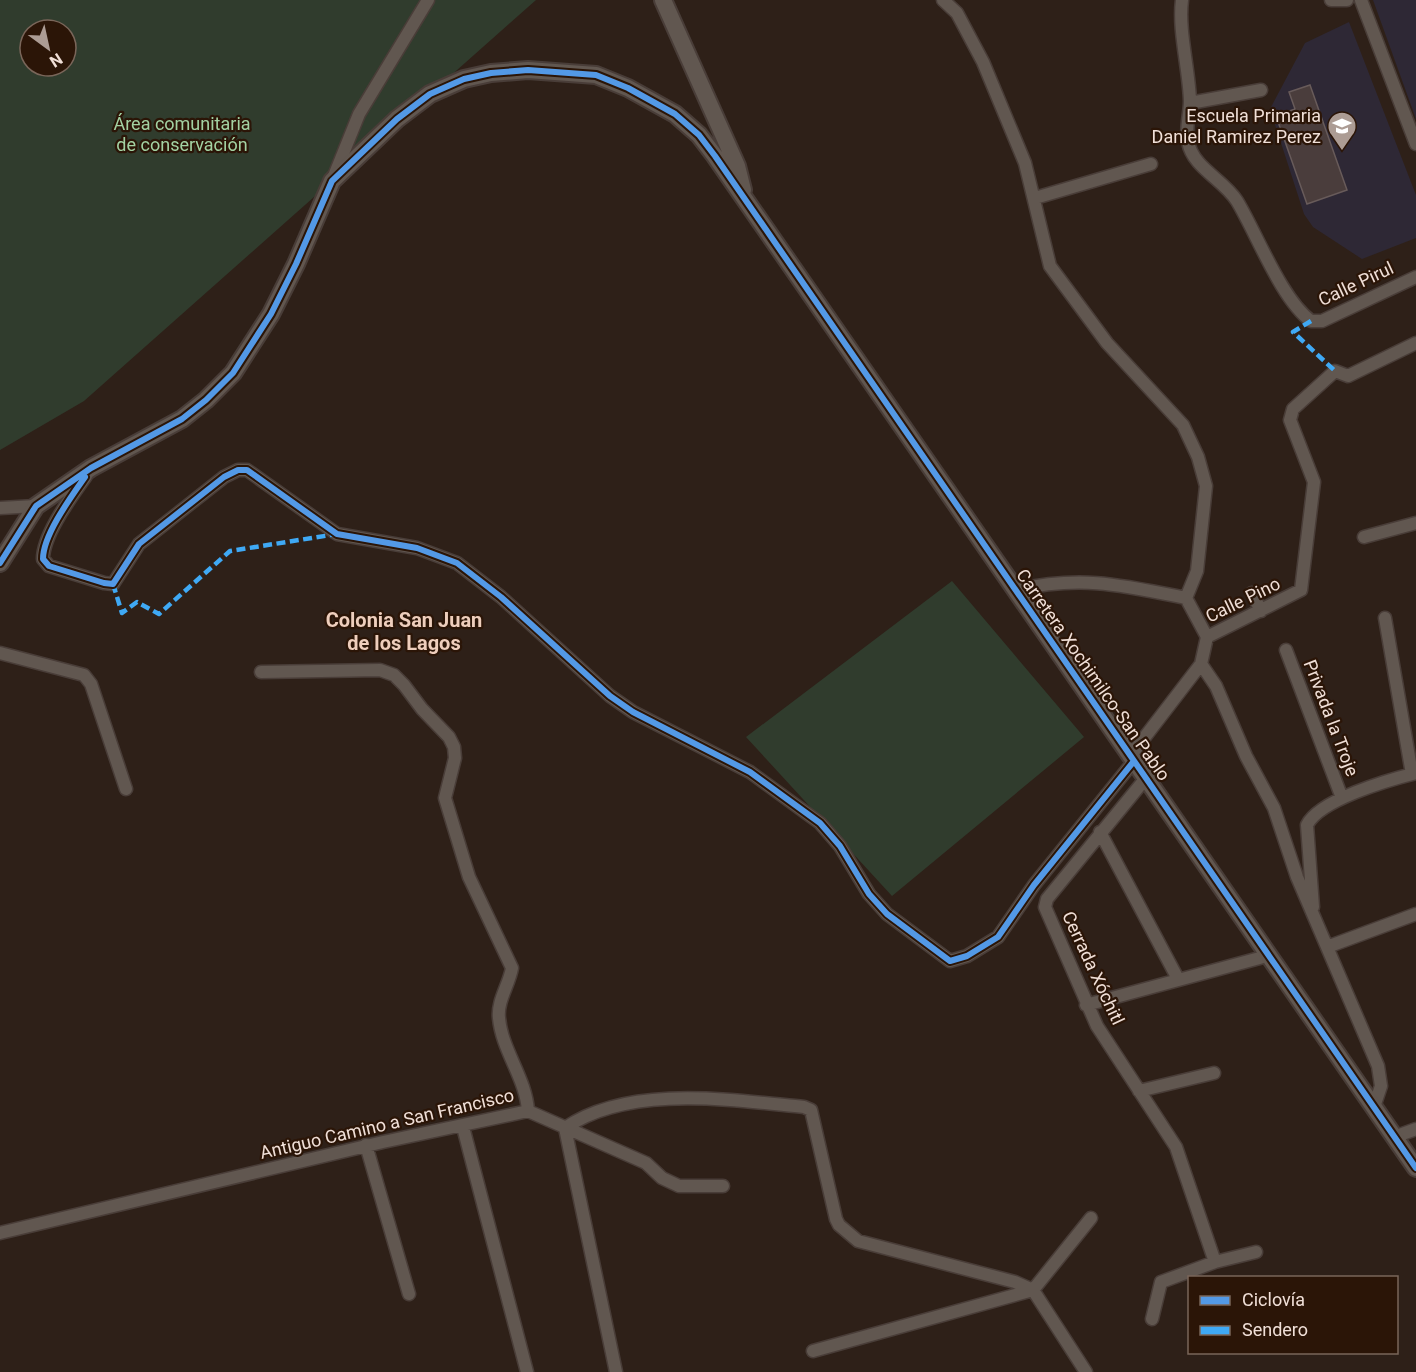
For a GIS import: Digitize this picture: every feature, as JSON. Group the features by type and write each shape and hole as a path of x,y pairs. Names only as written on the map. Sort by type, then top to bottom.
{"street":[{"path":"0,563 36,506 91,468 182,419 206,400 232,373 271,314 296,264 359,114 428,0"},
{"path":"663,0 737,166 746,199"},
{"path":"943,0 957,13 983,62 1025,164 1050,266 1107,343 1183,425 1198,457 1206,486 1197,571 1186,598"},
{"path":"1182,0 1190,103 1261,90"},
{"path":"1331,0 1347,0"},
{"path":"1362,0 1416,144"},
{"name":"Carretera Xochimilco-San Pablo","path":"332,181 397,119 430,94 464,80 491,73 528,70 596,75 628,88 675,114 699,135 746,199 1267,956 1416,1168"},
{"name":"Calle Pirul","path":"1190,103 1187,141 1192,154 1202,167 1223,183 1236,199 1287,292 1311,321 1322,321 1416,277"},
{"path":"1035,198 1152,164"},
{"name":"Calle Pino","path":"91,468 69,500 43,549 43,559 49,566 113,584 140,543 224,477 238,470 247,470 337,534 417,548 457,563 501,597 610,696 633,712 750,772 820,823 840,846 869,894 888,914 945,960 950,961 967,956 998,937 1034,885 1202,664 1207,637 1301,590 1304,583 1304,564 1314,482 1290,420 1293,409 1335,371 1348,376 1416,343"},
{"path":"0,508 36,506"},
{"path":"1364,537 1416,523"},
{"path":"1016,590 1072,581 1107,582 1186,598"},
{"path":"1252,592 1261,611"},
{"path":"1186,598 1207,637"},
{"path":"1314,917 1307,825 1312,815 1342,798 1414,773 1385,618"},
{"name":"Privada la Troje","path":"1286,650 1342,798"},
{"path":"0,653 84,675 91,684 126,789"},
{"path":"1202,664 1216,686 1246,756 1274,808 1297,877 1381,1076 1381,1086 1374,1107"},
{"path":"261,672 380,670 399,680 422,709 449,737 455,758 445,798 469,877 512,968 500,1004 499,1016 510,1058 527,1093 528,1111"},
{"name":"Cerrada Xóchitl","path":"1146,778 1047,899 1045,907 1086,1005 1176,1147 1215,1262"},
{"path":"1100,832 1178,979"},
{"path":"1327,947 1416,914"},
{"path":"1086,1005 1267,956"},
{"path":"1139,1091 1214,1073"},
{"path":"616,1372 565,1128 574,1122 617,1107 705,1097 804,1107 811,1110 816,1121 836,1219 843,1230 858,1241 1015,1282 1033,1290 1086,1372"},
{"name":"Antiguo Camino a San Francisco","path":"0,1233 366,1146 463,1127 528,1111 646,1163 662,1178 679,1186 723,1186"},
{"path":"463,1127 527,1372"},
{"path":"1394,1137 1416,1129"},
{"path":"366,1146 408,1294"},
{"path":"813,1351 1033,1290 1091,1218"},
{"path":"1152,1319 1161,1282 1215,1262 1256,1252"}],"shaded area":[{"path":"1373,0 1416,0 1416,119"},
{"name":"Escuela Primaria Daniel Ramirez Perez","path":"1349,22 1416,195 1416,238 1362,259 1313,227 1304,214 1270,109 1305,43"}],"green space":[{"name":"Área comunitaria de conservación","path":"0,0 536,0 84,401 0,450"},
{"path":"952,581 1084,737 892,896 746,737"}],"building":[{"path":"1310,85 1347,190 1307,204 1276,116 1295,109 1289,92"}],"marked path":[{"path":"1311,321 1293,332 1335,371"},
{"path":"113,584 122,613 137,602 159,614 230,551 337,534"}],"cycle path":[{"path":"0,563 36,506 91,468 182,419 206,400 233,373 271,314 296,264 332,181 397,119 430,94 464,79 491,73 528,70 596,75 628,88 675,114 699,135 715,156 1416,1168"},
{"path":"85,477 53,528 44,549 43,559 49,566 104,583 113,584 139,544 224,477 238,470 247,470 337,534 417,548 457,563 501,597 610,696 633,712 750,772 820,823 840,846 869,894 887,914 950,961 967,956 998,937 1034,885 1134,761"}],"place":[{"name":"Escuela Primaria Daniel Ramirez Perez","path":"1342,152"}],"district":[{"name":"Colonia San Juan de los Lagos","path":"404,632"}]}
